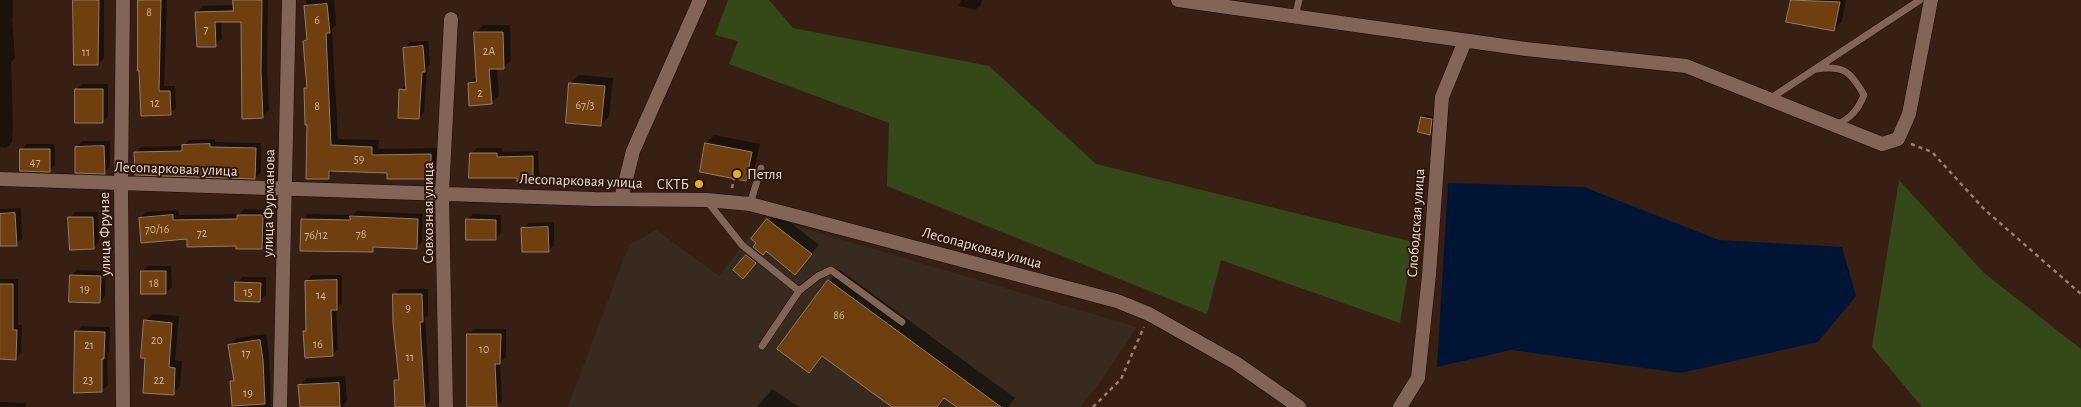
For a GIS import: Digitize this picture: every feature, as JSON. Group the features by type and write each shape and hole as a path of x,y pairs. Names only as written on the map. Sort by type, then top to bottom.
{"street":[{"name":"улица Фрунзе","path":"123,0 121,184 123,407"},
{"name":"улица Фурманова","path":"280,407 289,0"},
{"path":"621,199 633,151 700,0"},
{"path":"1178,0 1526,49 1686,66 1771,98 1882,144 1898,139 1909,114 1931,0"},
{"name":"Совхозная улица","path":"446,407 442,193 451,19"},
{"name":"Слободская улица","path":"1400,407 1418,378 1429,275 1442,97 1465,41"},
{"name":"Лесопарковая улица","path":"0,179 621,199 707,200 750,204 1108,298 1149,314 1236,363 1299,407"}],"lane":[{"path":"1295,17 1299,0"},
{"path":"1771,98 1920,0"},
{"path":"1814,70 1835,67 1854,77 1864,95 1858,110 1845,121 1836,125"},
{"path":"750,204 761,168"},
{"path":"707,200 742,245 799,291"},
{"path":"762,346 799,291 818,276 831,270 902,322"}],"path":[{"path":"1898,139 1932,152 1984,209 2081,294"},
{"path":"1093,407 1121,379 1149,314"}],"shaded area":[{"path":"765,217 1136,327 1102,380 1080,407 568,407 629,245 656,230 719,276"}],"green space":[{"path":"728,0 769,0 793,28 989,66 1096,164 1413,242 1400,323 1221,260 1207,314 887,186 889,123 729,64 738,41 715,35"},
{"path":"1899,180 1984,273 2081,349 2081,407 1922,407 1872,347"}],"water":[{"path":"1448,183 1584,187 1719,240 1842,247 1856,296 1818,342 1681,373 1511,350 1437,367"}],"building":[{"path":"73,0 99,0 98,65 74,65"},
{"path":"138,0 161,0 159,91 170,91 171,115 141,116 138,71"},
{"path":"233,0 262,0 261,72 263,118 242,119 241,22 215,22 216,47 197,47 195,12 233,11"},
{"path":"1791,0 1840,2 1834,31 1786,22"},
{"path":"327,4 330,33 326,33 331,145 372,147 372,155 431,154 431,179 387,179 387,173 329,171 329,179 306,179 307,125 305,125 304,88 307,88 303,41 307,40 304,6"},
{"path":"474,32 503,32 504,69 489,69 492,104 469,106 468,83 476,82"},
{"path":"423,46 425,72 422,72 419,119 398,118 399,89 406,90 403,48"},
{"path":"569,83 605,86 601,126 566,123"},
{"path":"75,89 103,89 103,123 75,123"},
{"path":"1421,117 1432,119 1430,135 1418,132"},
{"path":"705,143 752,152 746,181 700,172"},
{"path":"210,144 210,147 256,148 255,179 135,175 134,152 182,151 182,145"},
{"path":"104,146 105,174 75,173 75,147"},
{"path":"20,149 50,149 50,172 20,171"},
{"path":"470,153 497,153 497,157 533,156 533,182 517,182 517,178 469,178"},
{"path":"15,213 17,246 0,246 0,214"},
{"path":"173,215 173,220 237,219 237,215 263,215 262,249 236,249 236,246 187,247 187,239 141,243 139,218"},
{"path":"350,216 418,219 417,249 373,247 373,252 300,251 301,219 350,220"},
{"path":"68,217 93,217 94,249 70,250"},
{"path":"466,219 496,220 496,240 466,240"},
{"path":"767,219 812,254 795,275 766,251 763,255 753,247 756,243 751,239"},
{"path":"548,227 549,252 522,252 521,228"},
{"path":"746,255 756,263 743,279 733,270"},
{"path":"141,271 166,271 166,294 141,294"},
{"path":"70,275 101,276 100,303 69,302"},
{"path":"337,280 337,310 331,310 333,356 305,358 303,331 306,331 305,281"},
{"path":"828,280 1001,407 957,407 944,398 937,407 892,407 822,356 809,373 777,349"},
{"path":"235,282 261,283 260,302 235,301"},
{"path":"0,284 13,284 13,330 17,330 16,360 0,359"},
{"path":"393,294 422,294 423,322 420,322 425,407 395,407 394,380 399,380 393,323"},
{"path":"144,320 172,323 169,367 175,368 174,395 143,393 145,358 141,358"},
{"path":"75,331 105,332 104,359 102,359 102,392 74,393"},
{"path":"467,334 501,334 500,364 495,364 497,407 467,407"},
{"path":"260,340 265,404 232,406 230,381 234,381 228,345"},
{"path":"339,383 340,407 300,407 298,385"}],"place":[{"name":"Петля","path":"737,174"},
{"name":"СКТБ","path":"699,184"}]}
